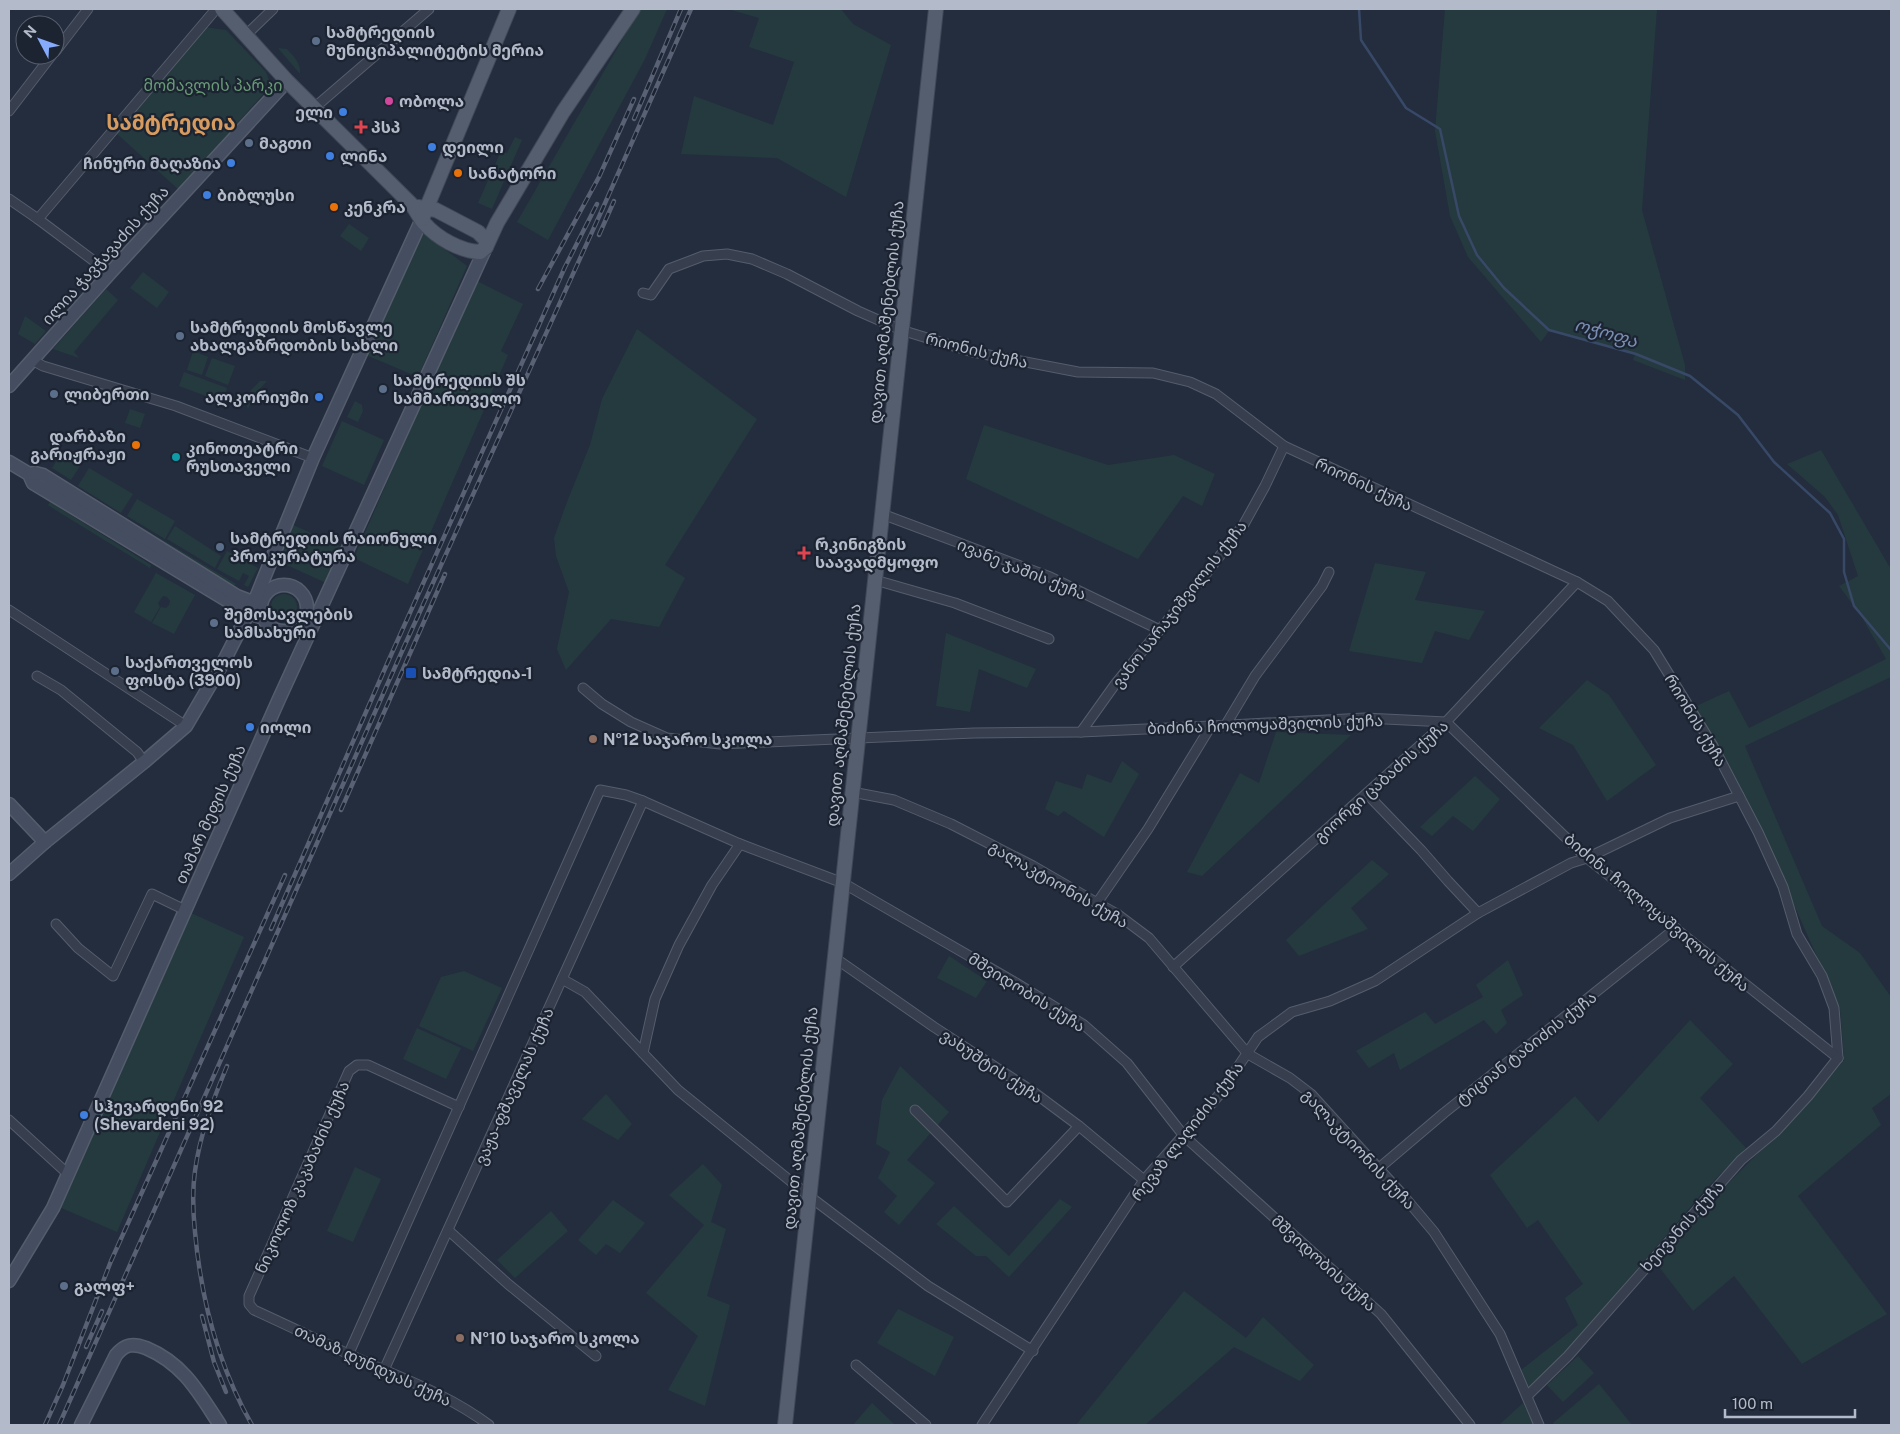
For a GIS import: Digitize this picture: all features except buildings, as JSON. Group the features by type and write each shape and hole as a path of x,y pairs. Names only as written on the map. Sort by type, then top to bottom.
{"main road":[{"path":"222,9 244,36 409,202 415,214 415,234"},
{"path":"9,874 186,726 224,661 255,600 359,354 426,209 509,9"},
{"path":"409,202 423,204 435,234 468,251 480,252 486,247 497,223 563,112 633,9"},
{"name":"დავით აღმაშენებლის ქუჩა","path":"785,1425 936,9"},
{"name":"ილია ჭავჭავაძის ქუჩა","path":"9,386 110,273 288,81"},
{"path":"409,202 426,209 436,210 478,232 486,240 486,247"},
{"name":"თამარ მეფის ქუჩა","path":"9,1281 53,1208 279,699 486,247"},
{"path":"9,462 29,474 33,483 248,613 263,618"},
{"path":"29,474 43,475 237,596 250,601 255,600 278,586 289,585 299,590 318,614"},
{"path":"268,591 262,601 263,618 266,623 275,630 286,631 296,628 313,628"},
{"path":"296,628 305,618 306,600"},
{"path":"9,804 45,842"},
{"path":"81,1425 116,1355 122,1347 129,1345 139,1346 159,1354 179,1368 192,1383 220,1425"}],"street":[{"path":"65,39 88,9"},
{"path":"38,219 216,9"},
{"path":"244,36 273,9"},
{"path":"314,108 429,9"},
{"path":"9,111 44,65"},
{"path":"9,199 110,273"},
{"name":"რიონის ქუჩა","path":"643,293 651,295 669,270 703,256 727,254 752,259 788,274 858,311 902,330 972,352 1078,372 1153,373 1190,382 1216,394 1284,446 1577,582 1608,601 1654,650 1713,746 1758,832 1783,887 1797,934 1822,976 1834,1008 1838,1058"},
{"path":"32,360 43,366 176,406 314,458"},
{"name":"ვანო სარაჯიშვილის ქუჩა","path":"1082,732 1116,683 1209,570 1244,524 1284,446"},
{"name":"ივანე ჯაშის ქუჩა","path":"882,514 1050,577 1160,630"},
{"path":"1225,726 1255,676 1322,586 1329,572"},
{"path":"875,580 955,603 1049,639"},
{"name":"გიორგი ცაბაძის ქუჩა","path":"1173,967 1446,722 1577,582"},
{"path":"9,610 186,726"},
{"path":"37,676 61,690 137,752 144,762"},
{"name":"ბიძინა ჩოლოყაშვილის ქუჩა","path":"583,688 602,704 631,722 667,738 720,744 974,733 1082,732 1365,718 1446,722 1587,858 1838,1058"},
{"path":"1097,903 1148,829 1210,726"},
{"name":"მშვიდობის ქუჩა","path":"459,1106 600,790 626,795 740,844 843,883 1016,983 1084,1025 1127,1063 1184,1136 1381,1314 1470,1425"},
{"name":"გალაკტიონის ქუჩა","path":"852,792 894,800 951,824 1033,866 1117,914 1149,938 1248,1054 1290,1078 1311,1094 1434,1232 1500,1334 1538,1425"},
{"path":"1366,794 1421,850 1478,913"},
{"name":"რევაზ ლაღიძის ქუჩა","path":"982,1425 1033,1351 1144,1180 1220,1095 1258,1036 1292,1012 1330,1001 1375,980 1478,913 1570,863 1587,858 1670,818 1739,796"},
{"name":"ვაჟა-ფშაველას ქუჩა","path":"384,1370 643,801"},
{"path":"642,1053 655,999 679,945 712,885 740,844"},
{"path":"56,924 78,948 113,976 152,894 185,910"},
{"name":"ტიციან ტაბიძის ქუჩა","path":"1378,1169 1444,1113 1676,928"},
{"name":"ვახუშტის ქუჩა","path":"834,958 934,1027 1032,1091 1079,1126 1144,1180"},
{"path":"562,979 585,992 678,1090 809,1196 928,1286 1033,1351"},
{"name":"ხეივანის ქუჩა","path":"1527,1396 1568,1356 1741,1160 1776,1131 1808,1096 1838,1058"},
{"name":"ნიკოლოზ კაკაბაძის ქუჩა","path":"254,1310 249,1304 249,1296 349,1071 356,1065 368,1065 459,1106"},
{"path":"349,1353 459,1106"},
{"path":"915,1110 1007,1202 1079,1126"},
{"path":"9,1120 68,1174"},
{"path":"448,1230 508,1284 596,1356"},
{"name":"თამაზ დუნდუას ქუჩა","path":"254,1310 384,1370 419,1383 476,1415 489,1425"},
{"path":"856,1365 926,1425"}],"green space":[{"path":"640,9 667,9 645,59 548,240 517,222"},
{"path":"728,9 841,9 853,24 891,45 846,197 777,158 681,154 694,96 773,125 794,62 749,47 759,18"},
{"path":"1445,9 1657,9 1642,210 1685,365 1685,380 1633,360 1635,354 1549,331 1541,342 1468,257 1450,216 1435,131"},
{"name":"მომავლის პარკი","path":"204,27 226,30 266,72 271,85 179,190 115,132"},
{"path":"278,48 287,49 298,63 300,74"},
{"path":"515,137 522,140 492,209 478,203 501,151 507,153"},
{"path":"349,224 369,238 361,251 340,236"},
{"path":"423,233 467,266 418,377 366,355"},
{"path":"143,272 169,292 157,308 130,288"},
{"path":"475,280 523,304 501,351 508,355 408,584 354,558"},
{"path":"106,289 118,300 74,352 79,358 53,349"},
{"path":"25,316 46,331 35,344 18,334"},
{"path":"637,329 757,419 665,565 685,578 659,627 611,619 566,670 557,649 569,592 556,556 554,538 590,445 602,399"},
{"path":"193,351 208,357 202,375 187,370"},
{"path":"212,358 235,366 228,385 205,376"},
{"path":"184,372 227,388 222,402 179,386"},
{"path":"260,381 267,381 255,394 248,409 245,401 251,390"},
{"path":"355,401 362,405 363,411 358,422 347,417"},
{"path":"130,409 145,414 140,428 125,423"},
{"path":"342,421 384,440 364,485 322,466"},
{"path":"984,425 1108,465 1174,455 1215,474 1202,506 1183,496 1138,559 966,479"},
{"path":"1821,450 1891,567 1891,677 1745,746 1822,926 1860,953 1891,997 1891,1094 1872,1108 1881,1125 1798,1196 1887,1314 1802,1364 1734,1276 1693,1311 1656,1263 1713,1199 1809,1101 1844,1060 1840,1008 1752,811 1694,707 1729,691 1749,728 1886,659 1860,614 1839,586 1858,576 1838,515 1825,497 1787,464"},
{"path":"63,451 82,463 71,480 52,468"},
{"path":"89,468 133,494 121,513 78,486"},
{"path":"137,499 175,521 165,539 127,516"},
{"path":"50,502 151,565 150,568 48,505"},
{"path":"126,518 236,584 234,586 125,520"},
{"path":"293,525 342,547 326,583 276,560"},
{"path":"175,526 221,556 215,568 167,539"},
{"path":"227,551 258,568 248,587 244,585 249,576 243,573 239,581 217,569"},
{"path":"1375,563 1426,572 1415,600 1485,611 1469,640 1435,631 1422,663 1349,651"},
{"path":"156,573 195,595 174,634 152,623 161,607 166,608 169,605 170,601 167,597 163,596 158,603 160,607 151,622 134,612"},
{"path":"284,594 293,598 297,607 293,616 284,620 275,616 271,607 275,598"},
{"path":"946,633 1036,669 1027,688 979,669 970,712 936,706"},
{"path":"1587,680 1609,695 1656,765 1607,801 1573,745 1539,728"},
{"path":"1276,732 1351,735 1202,876 1187,872 1240,773 1259,783"},
{"path":"1122,761 1139,774 1104,837 1064,811 1058,816 1045,809 1056,781 1082,789 1087,774 1111,783"},
{"path":"1475,776 1500,799 1473,831 1453,816 1432,836 1420,827"},
{"path":"1372,860 1389,874 1351,908 1368,929 1299,956 1286,940"},
{"path":"191,913 244,937 117,1232 59,1207"},
{"path":"949,956 987,981 976,998 937,978"},
{"path":"1508,960 1523,995 1501,1010 1507,1023 1496,1034 1484,1020 1400,1070 1394,1053 1369,1068 1356,1051 1425,1012 1435,1024 1483,997 1476,985"},
{"path":"464,971 502,988 473,1051 419,1026 441,977"},
{"path":"1690,1020 1733,1064 1700,1098 1746,1148 1704,1191 1566,1352 1529,1387 1521,1370 1578,1325 1565,1298 1583,1284 1538,1220 1527,1228 1490,1175 1575,1096 1598,1122"},
{"path":"417,1028 461,1048 446,1079 403,1059"},
{"path":"900,1066 949,1112 907,1160 935,1183 899,1225 884,1212 897,1196 878,1178 890,1152 876,1144 882,1100"},
{"path":"606,1094 632,1124 618,1140 582,1119"},
{"path":"703,1164 722,1185 711,1222 726,1229 707,1296 730,1305 705,1406 668,1390 698,1336 646,1293 704,1225 669,1195"},
{"path":"355,1167 381,1179 353,1242 327,1231"},
{"path":"1060,1199 1072,1207 1009,1277 986,1256 976,1256 936,1224 954,1206 1009,1256"},
{"path":"613,1200 645,1223 620,1253 606,1244 596,1255 578,1240"},
{"path":"551,1211 568,1231 515,1278 497,1260"},
{"path":"1184,1291 1246,1338 1263,1317 1314,1365 1300,1381 1234,1347 1145,1425 1076,1425"},
{"path":"898,1309 954,1337 935,1376 877,1343"},
{"path":"1578,1356 1594,1373 1563,1402 1547,1385"},
{"path":"1599,1384 1632,1425 1555,1425 1553,1423"},
{"path":"872,1403 895,1425 853,1425"},
{"path":"1523,1403 1534,1425 1499,1425"}],"waterway":[{"name":"ოჭოფა","path":"1359,9 1361,40 1406,108 1440,129 1459,216 1477,255 1504,288 1549,330 1636,354 1690,376 1738,415 1774,462 1830,513 1844,539 1844,572 1854,606 1891,650"}],"railway":[{"path":"634,119 681,9"},
{"path":"59,1425 403,649 691,9"},
{"path":"538,289 599,177 634,99"},
{"path":"599,235 614,201"},
{"path":"271,929 387,664 565,267 597,204"},
{"path":"341,810 445,574"},
{"path":"45,1425 63,1385 111,1261 285,875"},
{"path":"227,1066 212,1104 197,1157 193,1194 194,1217 202,1282 213,1332 230,1380 252,1425"},
{"path":"86,1347 102,1311"},
{"path":"202,1316 214,1362 226,1392"}],"place":[{"name":"სამტრედიის მუნიციპალიტეტის მერია","path":"316,41"},
{"name":"ობოლა","path":"389,101"},
{"name":"ელი","path":"343,112"},
{"name":"პსპ","path":"361,127"},
{"name":"მაგთი","path":"249,143"},
{"name":"დეილი","path":"432,147"},
{"name":"ლინა","path":"330,156"},
{"name":"ჩინური მაღაზია","path":"231,163"},
{"name":"სანატორი","path":"458,173"},
{"name":"ბიბლუსი","path":"207,195"},
{"name":"კენკრა","path":"334,207"},
{"name":"სამტრედიის მოსწავლე ახალგაზრდობის სახლი","path":"180,336"},
{"name":"სამტრედიის შს სამმართველო","path":"383,389"},
{"name":"ლიბერთი","path":"54,394"},
{"name":"ალკორიუმი","path":"319,397"},
{"name":"დარბაზი გარიჟრაჟი","path":"136,445"},
{"name":"კინოთეატრი რუსთაველი","path":"176,457"},
{"name":"სამტრედიის რაიონული პროკურატურა","path":"220,547"},
{"name":"რკინიგზის საავადმყოფო","path":"804,553"},
{"name":"შემოსავლების სამსახური","path":"214,623"},
{"name":"საქართველოს ფოსტა (3900)","path":"115,671"},
{"name":"სამტრედია-1","path":"411,673"},
{"name":"იოლი","path":"250,727"},
{"name":"№12 საჯარო სკოლა","path":"593,739"},
{"name":"სჰევარდენი 92 (Shevardeni 92)","path":"84,1115"},
{"name":"გალფ+","path":"64,1286"},
{"name":"№10 საჯარო სკოლა","path":"460,1338"}],"district":[{"name":"სამტრედია","path":"171,123"}]}
